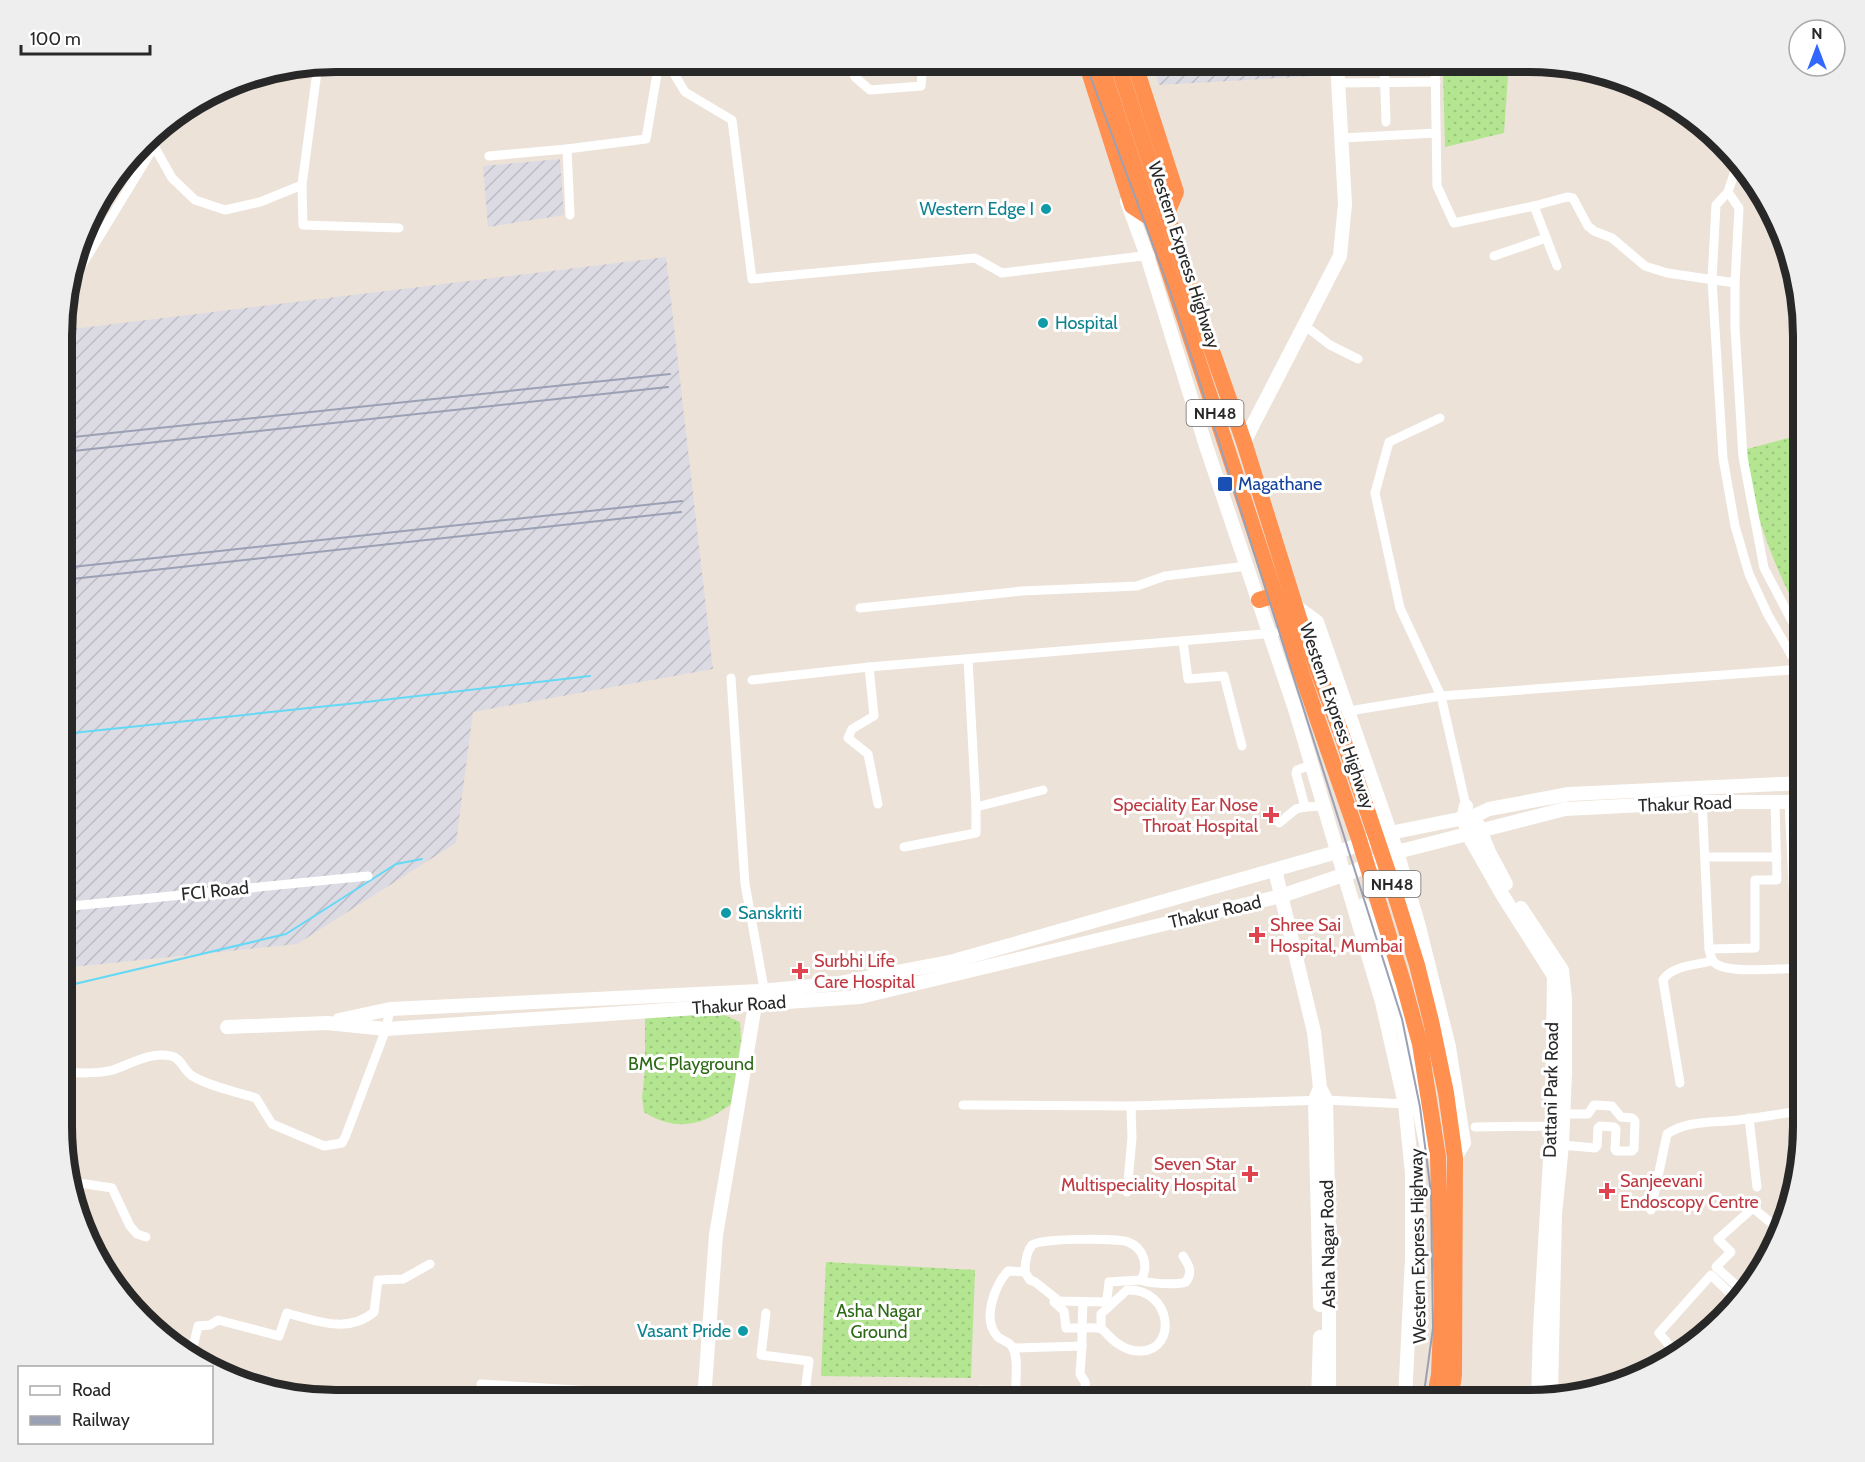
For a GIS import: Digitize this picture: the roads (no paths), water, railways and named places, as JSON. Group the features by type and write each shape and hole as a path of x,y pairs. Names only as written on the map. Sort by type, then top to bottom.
{"highway":[{"path":"1089,72 1132,206 1159,216 1176,192 1137,72"},
{"name":"Western Express Highway","path":"1105,72 1125,113 1159,216 1204,328 1244,442 1287,606 1279,636 1358,836 1420,1044 1438,1157 1442,1301 1439,1375 1436,1390"},
{"name":"Western Express Highway","path":"1119,72 1125,113"},
{"name":"Western Express Highway","path":"1159,216 1155,255 1287,606 1341,733 1390,878 1431,1021 1446,1093 1455,1158 1454,1375 1452,1390"},
{"path":"1259,600 1287,606"}],"street":[{"path":"489,156 646,139 657,72"},
{"path":"673,72 685,92 732,120 752,279 975,258 1002,273 1155,255"},
{"path":"853,72 855,77 870,90 921,86 922,72"},
{"path":"1083,72 1106,144 1155,255 1206,446 1259,600 1279,636 1348,874 1382,1002 1405,1104 1412,1173 1412,1259 1406,1390"},
{"path":"1244,442 1340,256 1345,204 1338,72"},
{"path":"1384,72 1386,122"},
{"path":"1436,72 1437,186 1454,224 1567,197 1573,198 1588,226 1612,238 1645,266 1667,273 1735,283"},
{"path":"317,73 302,185 303,225 399,228"},
{"path":"1339,83 1436,82"},
{"path":"1342,138 1436,133"},
{"path":"81,266 154,147 172,178 195,200 225,210 260,202 302,185"},
{"path":"567,148 570,215"},
{"path":"1735,170 1728,192 1716,205 1712,280 1723,458 1735,526 1749,574 1768,615 1793,658"},
{"path":"1728,192 1739,208 1735,328 1743,457 1764,567 1793,623"},
{"path":"1716,205 1739,208"},
{"path":"1534,206 1557,266"},
{"path":"1494,255 1546,238"},
{"path":"1304,325 1330,345 1358,359"},
{"path":"1714,328 1735,328"},
{"name":"Dattani Park Road","path":"1440,418 1389,442 1375,493 1400,608 1441,696 1474,833 1506,894 1558,974 1559,1122 1551,1213 1546,1329 1539,1389"},
{"path":"1723,458 1743,457"},
{"path":"860,608 1022,591 1137,586 1165,576 1247,566"},
{"path":"1749,574 1764,567"},
{"path":"1287,606 1317,622 1397,852 1418,923 1449,1047 1464,1143 1455,1158"},
{"path":"752,680 869,666 1183,641 1279,636"},
{"path":"1279,636 1311,765 1341,851"},
{"path":"1183,641 1188,679 1224,676 1242,746"},
{"path":"904,847 976,833 968,659"},
{"path":"869,666 874,716 852,729 848,738 868,754 878,804"},
{"path":"1349,711 1441,696 1793,672"},
{"path":"705,1390 716,1235 760,998 746,884 731,678"},
{"path":"1305,807 1296,773 1297,770 1311,765"},
{"name":"Thakur Road","path":"327,1023 390,1009 623,997 860,997 1196,892 1341,851 1390,833 1468,813 1569,794 1793,783"},
{"path":"1700,788 1703,802 1709,949 1712,961 1719,966 1734,969 1793,968"},
{"path":"976,807 1043,790"},
{"name":"Thakur Road","path":"986,959 1204,915 1281,896 1348,874 1397,852 1565,809 1703,802 1793,802"},
{"path":"1709,949 1755,948 1755,879 1777,880 1775,803"},
{"path":"1279,823 1296,809 1324,806"},
{"path":"1706,858 1777,857"},
{"name":"Asha Nagar Road","path":"1275,870 1314,1032 1320,1096 1319,1236 1324,1390"},
{"path":"1348,874 1384,964 1403,1031 1427,1148 1438,1157"},
{"name":"FCI Road","path":"72,906 368,876"},
{"path":"1196,892 1204,915"},
{"path":"1680,1083 1663,980 1666,974 1672,971 1712,961"},
{"path":"622,1013 623,997"},
{"name":"Thakur Road","path":"227,1027 327,1023 386,1029 622,1013 760,998"},
{"path":"72,1072 112,1070 153,1056 169,1055 175,1057 190,1074 222,1088 256,1098 272,1124 324,1146 331,1146 342,1143 346,1135 386,1029 390,1009"},
{"path":"963,1105 1131,1106 1320,1096 1405,1104"},
{"path":"1475,1127 1559,1122 1587,1114 1594,1105 1612,1106 1621,1117 1635,1120 1632,1151 1616,1151 1616,1129 1614,1127 1600,1126 1598,1128 1595,1148 1562,1145"},
{"path":"1127,1192 1132,1138 1131,1106"},
{"path":"1651,1210 1667,1134 1688,1124 1793,1112"},
{"path":"1749,1118 1757,1187"},
{"name":"Dattani Park Road","path":"1551,1213 1562,1145 1559,1122"},
{"path":"78,1183 112,1188 130,1226 137,1234 146,1237"},
{"path":"1738,1288 1716,1267 1731,1252 1718,1239 1753,1208 1774,1225"},
{"path":"1101,1328 1101,1314 1118,1296 1127,1290 1138,1290 1158,1302 1164,1319 1164,1337 1161,1343 1143,1352 1126,1348 1101,1328 1065,1328 1062,1308 1032,1285 1025,1272 1032,1246 1038,1242 1128,1241 1142,1252 1145,1274 1141,1280"},
{"path":"1030,1281 1035,1282 1059,1301 1083,1303 1107,1301 1109,1282 1141,1280 1148,1284 1168,1282 1182,1284 1186,1282 1190,1271 1189,1264 1183,1256"},
{"path":"193,1348 198,1326 210,1325 218,1320 279,1336 287,1313 338,1325 367,1318 374,1312 378,1280 403,1280 430,1264"},
{"path":"1016,1390 1013,1348 998,1336 992,1326 990,1313 1002,1278 1008,1271 1025,1272"},
{"path":"1672,1348 1659,1333 1711,1275 1731,1297"},
{"path":"1073,1390 1074,1382 1080,1374 1083,1303"},
{"path":"766,1313 761,1355 809,1361 805,1390"},
{"name":"Dattani Park Road","path":"1546,1329 1550,1389"},
{"path":"1013,1348 1082,1346"},
{"path":"1080,1374 1085,1382 1086,1390"},
{"path":"482,1384 571,1390"}],"waterway":[{"path":"72,733 590,676"},
{"path":"72,985 286,934 396,864 422,859"}],"railway":[{"path":"1089,72 1170,291 1402,1019 1420,1107 1431,1193 1433,1328 1424,1390"},
{"path":"72,437 670,374"},
{"path":"72,451 668,387"},
{"path":"72,567 682,501"},
{"path":"72,579 681,512"}],"place":[{"name":"Western Edge I","path":"1046,209"},
{"name":"Hospital","path":"1043,323"},
{"name":"Magathane","path":"1225,484"},
{"name":"Speciality Ear Nose Throat Hospital","path":"1271,815"},
{"name":"Sanskriti","path":"726,913"},
{"name":"Shree Sai Hospital, Mumbai","path":"1257,935"},
{"name":"Surbhi Life Care Hospital","path":"800,971"},
{"name":"Seven Star Multispeciality Hospital","path":"1250,1174"},
{"name":"Sanjeevani Endoscopy Centre","path":"1607,1191"},
{"name":"Vasant Pride","path":"743,1331"}],"park label":[{"name":"BMC Playground","path":"691,1064"},
{"name":"Asha Nagar Ground","path":"879,1321"}]}
